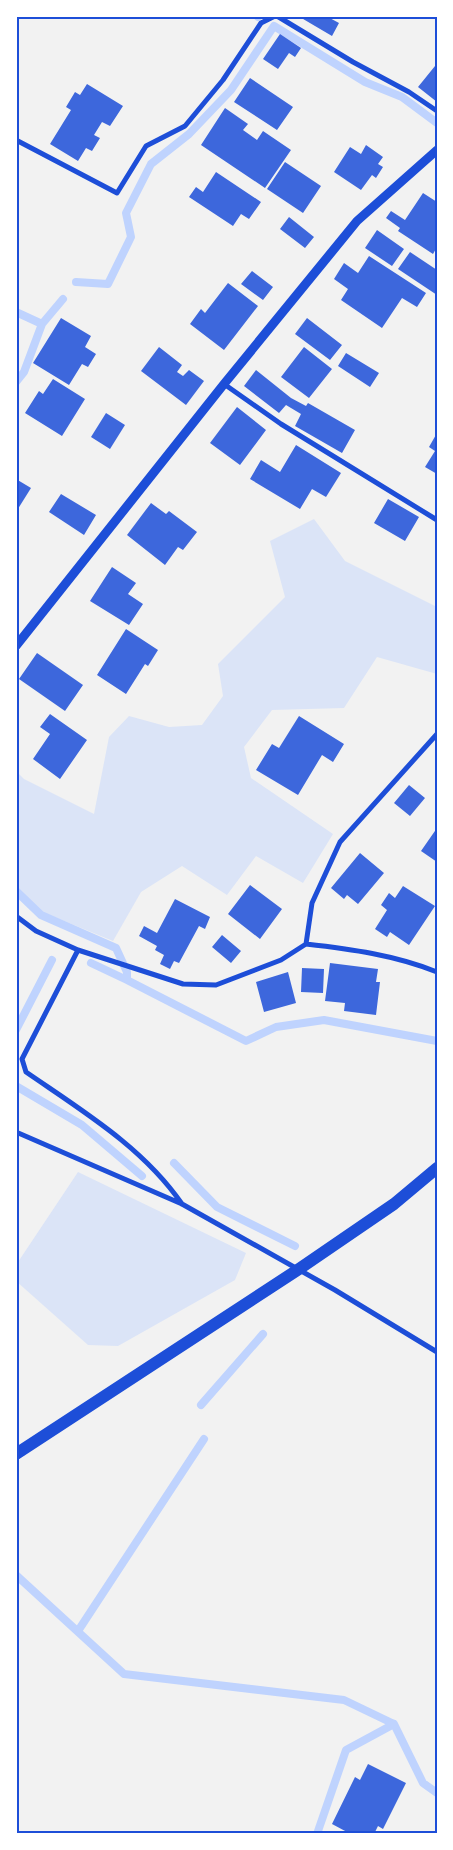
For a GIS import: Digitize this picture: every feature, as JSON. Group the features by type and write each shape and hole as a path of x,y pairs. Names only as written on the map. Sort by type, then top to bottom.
{"main road":[{"path":"16,1454 299,1269 394,1204 437,1168"}],"street":[{"path":"16,140 117,193 146,146 185,126 223,80 261,23 276,16 353,62 409,92 437,112"},
{"path":"16,646 224,384 357,221 437,150"},
{"path":"224,384 281,424 437,520"},
{"path":"306,944 312,903 340,842 437,734"},
{"path":"16,916 36,931 78,950 183,984 216,986 281,960 306,944 349,949 406,961 437,972"},
{"path":"78,950 22,1059 26,1072 110,1130 167,1182 182,1204"},
{"path":"16,1132 182,1204 299,1269 437,1352"}],"shaded area":[{"path":"314,519 345,561 437,607 437,674 377,657 344,708 272,710 244,747 251,778 333,834 303,883 256,856 227,895 182,866 141,892 113,941 40,911 16,887 16,771 24,779 94,814 109,737 129,716 169,727 202,725 223,696 218,664 285,597 270,541"},
{"path":"78,1172 246,1253 235,1280 118,1346 88,1345 16,1281 16,1265"}],"building":[{"path":"298,16 326,16 339,23 332,36"},
{"path":"280,34 301,48 295,57 289,53 278,69 263,59"},
{"path":"435,66 437,68 437,102 418,87"},
{"path":"250,78 293,107 277,130 234,102"},
{"path":"87,84 123,106 110,126 102,122 94,135 100,138 92,151 86,148 78,161 50,144 71,110 66,107 75,92 80,95"},
{"path":"225,108 248,124 243,130 257,140 263,131 291,150 265,188 201,145"},
{"path":"366,145 383,157 378,164 383,167 376,178 372,175 361,190 334,172 350,147 361,154"},
{"path":"285,162 321,186 303,213 267,189"},
{"path":"216,172 261,202 249,219 241,214 233,226 189,197 196,187 203,192"},
{"path":"423,193 437,202 437,247 433,254 398,231 400,228 386,218 391,211 405,220"},
{"path":"289,217 314,237 305,248 280,229"},
{"path":"377,230 404,249 392,266 365,248"},
{"path":"410,252 437,270 437,295 398,269"},
{"path":"369,256 426,293 417,307 402,298 382,328 341,300 348,289 334,279 344,263 358,273"},
{"path":"252,271 273,287 263,300 241,284"},
{"path":"228,283 258,306 224,350 190,324 201,309 205,313"},
{"path":"61,318 91,336 85,347 96,354 88,367 82,364 69,385 33,363"},
{"path":"307,318 342,345 330,360 295,334"},
{"path":"159,347 182,365 177,372 183,376 189,370 204,381 186,405 141,371"},
{"path":"304,347 332,369 309,398 281,377"},
{"path":"346,353 379,373 370,387 338,366"},
{"path":"256,370 291,398 306,406 308,403 355,430 342,453 295,426 301,414 286,405 279,413 244,386"},
{"path":"53,379 85,399 62,436 25,413 39,391 43,394"},
{"path":"237,407 266,430 240,465 210,443"},
{"path":"106,413 125,425 110,449 91,437"},
{"path":"437,433 437,474 425,467 435,451 429,447"},
{"path":"296,445 341,473 326,497 312,489 300,509 250,479 261,460 280,472"},
{"path":"16,479 31,488 16,512"},
{"path":"61,494 96,515 84,535 49,512"},
{"path":"388,499 419,517 405,541 374,523"},
{"path":"151,503 166,514 169,511 197,532 183,550 178,547 165,565 127,535"},
{"path":"112,567 136,583 128,594 143,604 129,625 90,601"},
{"path":"126,629 158,650 148,666 145,664 126,694 97,675"},
{"path":"37,653 83,685 65,711 19,679"},
{"path":"50,714 87,740 60,779 33,759 50,734 40,727"},
{"path":"299,716 344,744 333,762 322,755 298,795 256,770 272,744 279,748"},
{"path":"409,785 425,798 410,816 394,803"},
{"path":"437,828 437,862 421,851"},
{"path":"360,853 384,873 358,904 347,895 344,899 331,888"},
{"path":"250,885 282,909 260,939 228,914"},
{"path":"403,886 435,906 409,945 390,932 387,937 375,929 387,910 381,905 389,893 395,898"},
{"path":"175,899 210,917 205,929 199,926 179,963 174,961 170,969 160,964 164,955 155,950 157,946 139,936 144,926 157,933"},
{"path":"222,935 241,951 231,963 212,947"},
{"path":"330,963 378,969 376,982 380,982 376,1015 344,1011 345,1003 325,1001"},
{"path":"302,968 324,969 323,993 301,992"},
{"path":"288,972 296,1003 264,1012 256,982"},
{"path":"368,1764 406,1783 383,1829 378,1826 374,1834 346,1834 347,1832 332,1824 355,1777 360,1780"}],"waterway":[{"path":"76,282 108,284 131,237 126,213 151,164 189,134 231,90 274,26 365,82 402,97 437,123"},
{"path":"16,312 42,324 63,299"},
{"path":"16,382 24,372 42,324"},
{"path":"16,891 41,915 116,948 127,972 127,980 246,1041 276,1027 324,1020 437,1041"},
{"path":"16,1030 52,960"},
{"path":"91,963 127,980"},
{"path":"16,1086 82,1125 142,1176"},
{"path":"174,1163 217,1207 295,1246"},
{"path":"201,1405 263,1334"},
{"path":"78,1631 204,1439"},
{"path":"16,1575 124,1674 344,1700 394,1724 423,1783 437,1793"},
{"path":"317,1834 346,1750 394,1724"}]}
